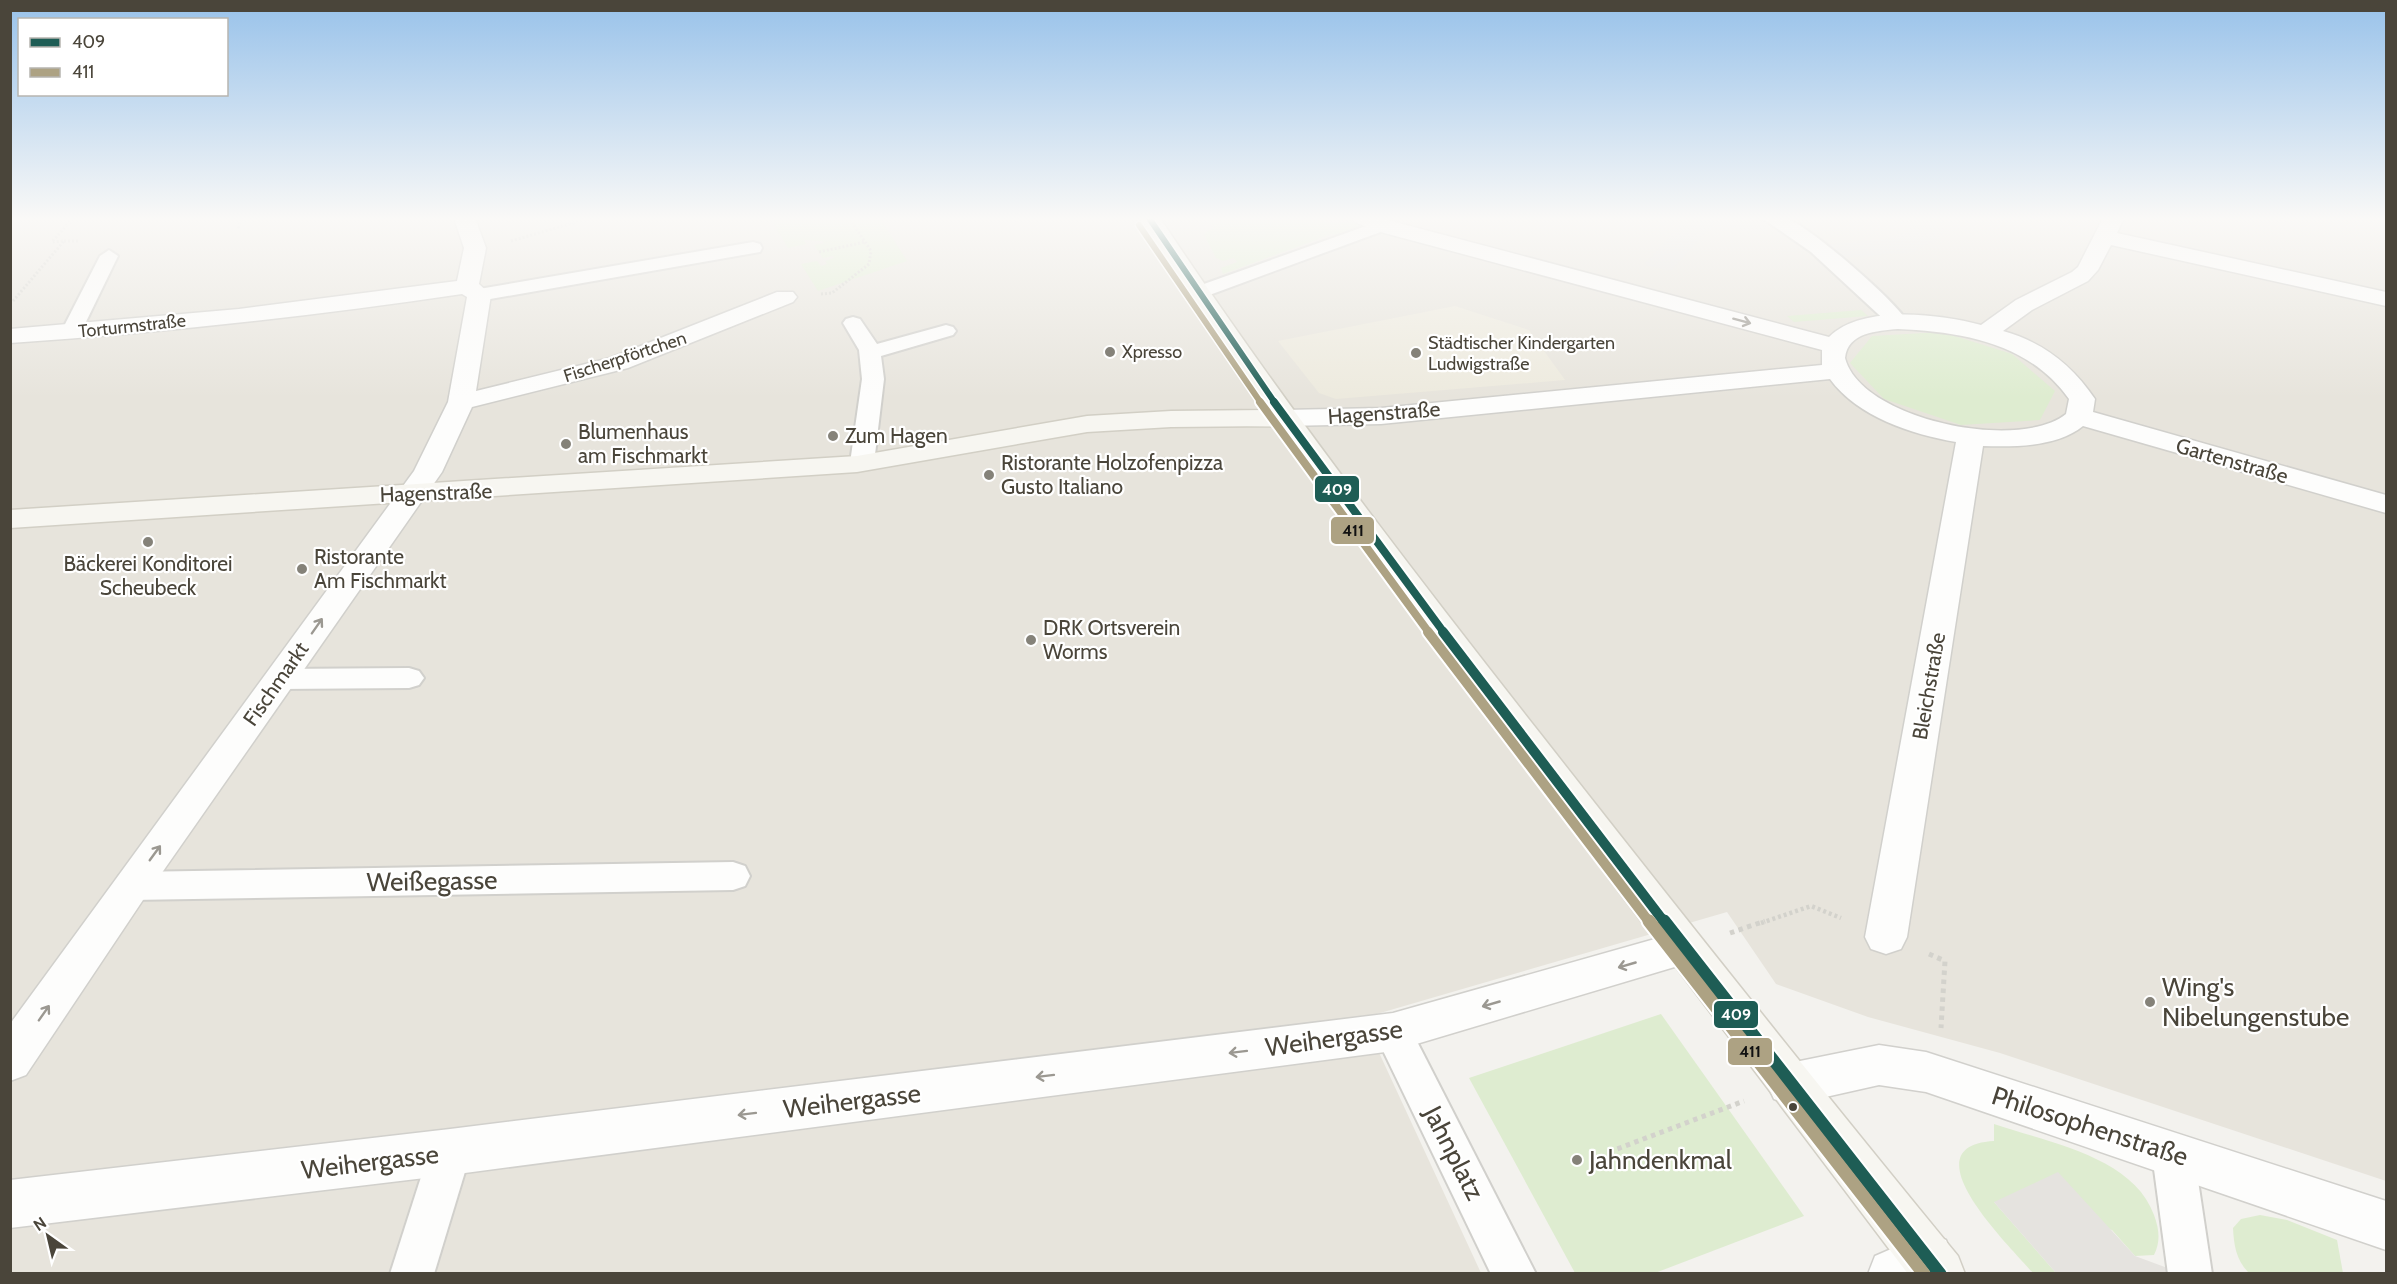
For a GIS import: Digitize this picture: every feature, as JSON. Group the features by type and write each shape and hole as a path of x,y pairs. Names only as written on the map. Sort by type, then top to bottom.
{"main road":[{"path":"1187,278 1284,418 1683,948 1790,1084 1920,1268"},
{"name":"Hagenstraße","path":"10,519 334,497 502,490 862,463 1062,427 1169,419 1284,418"}],"street":[{"name":"Fischmarkt","path":"10,1061 131,886 428,471 461,402 474,278"},
{"path":"1562,278 1835,358 1854,391 1884,410 1910,421 1971,436 2008,438 2039,435 2063,427 2078,416 2082,399 2071,380 2050,362 2021,346 1985,333 1955,326 1898,322 1870,326 1848,334 1835,358"},
{"path":"1985,333 2011,313 2060,290 2078,278"},
{"path":"2304,278 2386,299"},
{"name":"Torturmstraße","path":"10,336 381,304 473,291"},
{"name":"Fischerpförtchen","path":"461,402 619,363 784,297"},
{"name":"Hagenstraße","path":"1284,418 1382,416 1835,358"},
{"name":"Gartenstraße","path":"2078,416 2386,504"},
{"name":"Bleichstraße","path":"1887,937 1971,436"},
{"name":"Weihergasse","path":"10,1204 450,1152 1394,1032 1683,948"},
{"name":"Philosophenstraße","path":"1790,1084 1879,1065 1926,1072 2386,1226"}],"lane":[{"path":"71,332 98,278"},
{"path":"473,291 558,278"},
{"path":"1197,293 1234,278"},
{"path":"1851,278 1898,322"},
{"path":"853,323 870,353 873,379 862,463"},
{"path":"870,353 946,331"},
{"path":"279,679 409,678"},
{"name":"Weißegasse","path":"131,886 733,876"},
{"name":"Jahnplatz","path":"1394,1032 1514,1274"},
{"path":"412,1274 450,1152"},
{"path":"2173,1154 2190,1274"}],"path":[{"path":"10,304 33,278"},
{"path":"832,293 851,278"},
{"path":"1683,948 1811,906 1848,921"},
{"path":"1918,950 1945,961 1942,1004"},
{"path":"1609,1152 1711,1114"}],"shaded area":[{"path":"10,278 2386,278 2386,1181 2000,1053 1868,1017 1776,984 1727,912 1363,1018 1481,1273 11,1273"},
{"name":"Städtischer Kindergarten Ludwigstraße","path":"1455,306 1529,330 1565,380 1336,399 1319,393 1278,341"},
{"path":"2058,1172 2135,1256 2181,1273 2056,1273 1994,1202"}],"green space":[{"path":"810,278 857,278 818,291"},
{"path":"1861,310 1868,316 1794,322 1787,316"},
{"path":"1942,332 2012,354 2055,391 2040,420 1961,425 1884,399 1850,363 1872,336"},
{"path":"1661,1014 1804,1216 1655,1273 1575,1273 1469,1078"},
{"path":"1994,1124 2086,1154 2127,1178 2143,1195 2154,1215 2158,1245 2154,1255 2135,1256 2112,1230 1994,1202 2056,1273 2033,1273 1988,1222 1972,1200 1962,1178 1960,1160 1969,1147 1994,1141"},
{"path":"2260,1215 2287,1220 2337,1240 2343,1273 2249,1273 2236,1252 2233,1228 2241,1219"}],"transit line":[{"name":"411","path":"1175,278 1229,359 1323,490 1516,748 1924,1274"},
{"name":"409","path":"1188,278 1285,417 1428,612 1679,941 1940,1274"}],"place":[{"name":"Xpresso","path":"1110,352"},
{"name":"Städtischer Kindergarten Ludwigstraße","path":"1416,353"},
{"name":"Zum Hagen","path":"833,436"},
{"name":"Blumenhaus am Fischmarkt","path":"566,444"},
{"name":"Ristorante Holzofenpizza Gusto Italiano","path":"989,475"},
{"name":"Bäckerei Konditorei Scheubeck","path":"148,542"},
{"name":"Ristorante Am Fischmarkt","path":"302,569"},
{"name":"DRK Ortsverein Worms","path":"1031,640"},
{"name":"Wing's Nibelungenstube","path":"2150,1002"},
{"name":"Jahndenkmal","path":"1577,1160"}]}
